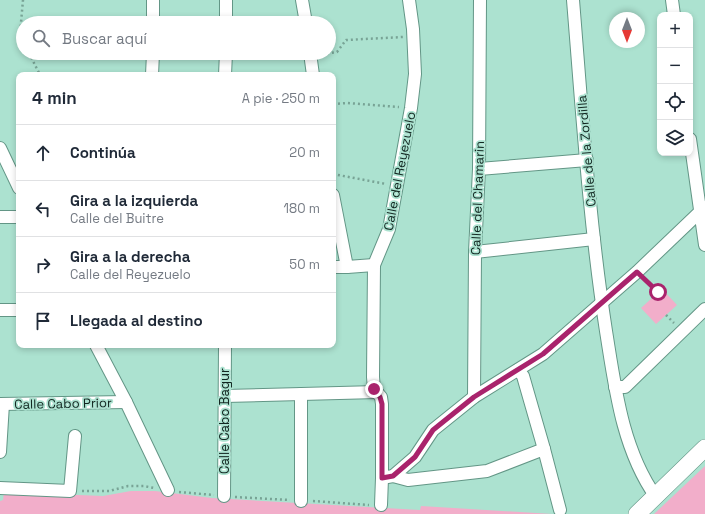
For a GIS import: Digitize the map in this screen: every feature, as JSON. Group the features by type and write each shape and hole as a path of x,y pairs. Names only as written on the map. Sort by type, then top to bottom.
{"street":[{"path":"153,0 153,16"},
{"path":"226,0 226,16"},
{"path":"302,0 305,16"},
{"name":"Calle del Reyezuelo","path":"381,505 388,477 382,404 380,397 374,389 373,377 374,265 389,229 411,108 415,74 409,0"},
{"name":"Calle del Chamarin","path":"474,397 475,252 479,169 480,0"},
{"name":"Calle de la Zordilla","path":"573,0 594,240 614,387 628,439 638,466 647,485 656,497"},
{"path":"672,0 674,12"},
{"path":"152,72 153,60"},
{"path":"226,60 226,72"},
{"path":"311,60 313,72"},
{"path":"0,148 16,182"},
{"path":"693,156 702,210 705,245"},
{"path":"479,169 587,160"},
{"path":"336,210 347,267"},
{"path":"388,477 415,457 433,430 474,397 543,354 637,272 702,210"},
{"path":"0,217 16,218"},
{"path":"475,252 594,240"},
{"path":"336,267 374,265"},
{"path":"614,387 625,386 705,309"},
{"path":"0,310 16,310"},
{"path":"98,348 126,402 168,490"},
{"name":"Calle Cabo Bagur","path":"224,496 225,348"},
{"path":"518,370 523,376 560,510"},
{"path":"225,396 377,392"},
{"path":"300,501 301,394"},
{"name":"Calle Cabo Prior","path":"2,404 126,402"},
{"path":"0,452 2,404"},
{"path":"0,488 70,491 75,436"},
{"path":"637,514 705,448"},
{"path":"388,477 408,480 488,471 544,449"}],"path":[{"path":"22,16 23,0"},
{"path":"336,52 346,40 413,36"},
{"path":"32,60 38,72"},
{"path":"336,104 347,103 411,108"},
{"path":"336,175 397,186"},
{"path":"637,272 658,292"}],"shaded area":[{"path":"662,289 677,305 656,324 641,308"},
{"path":"705,466 705,514 654,514"},
{"path":"131,491 155,491 212,498 420,510 421,506 552,514 0,514 0,501 3,500 4,492 103,496"}],"route":[{"path":"374,389 380,397 382,404 382,478 393,476 415,457 433,430 474,397 543,354 637,272 658,292"}]}
